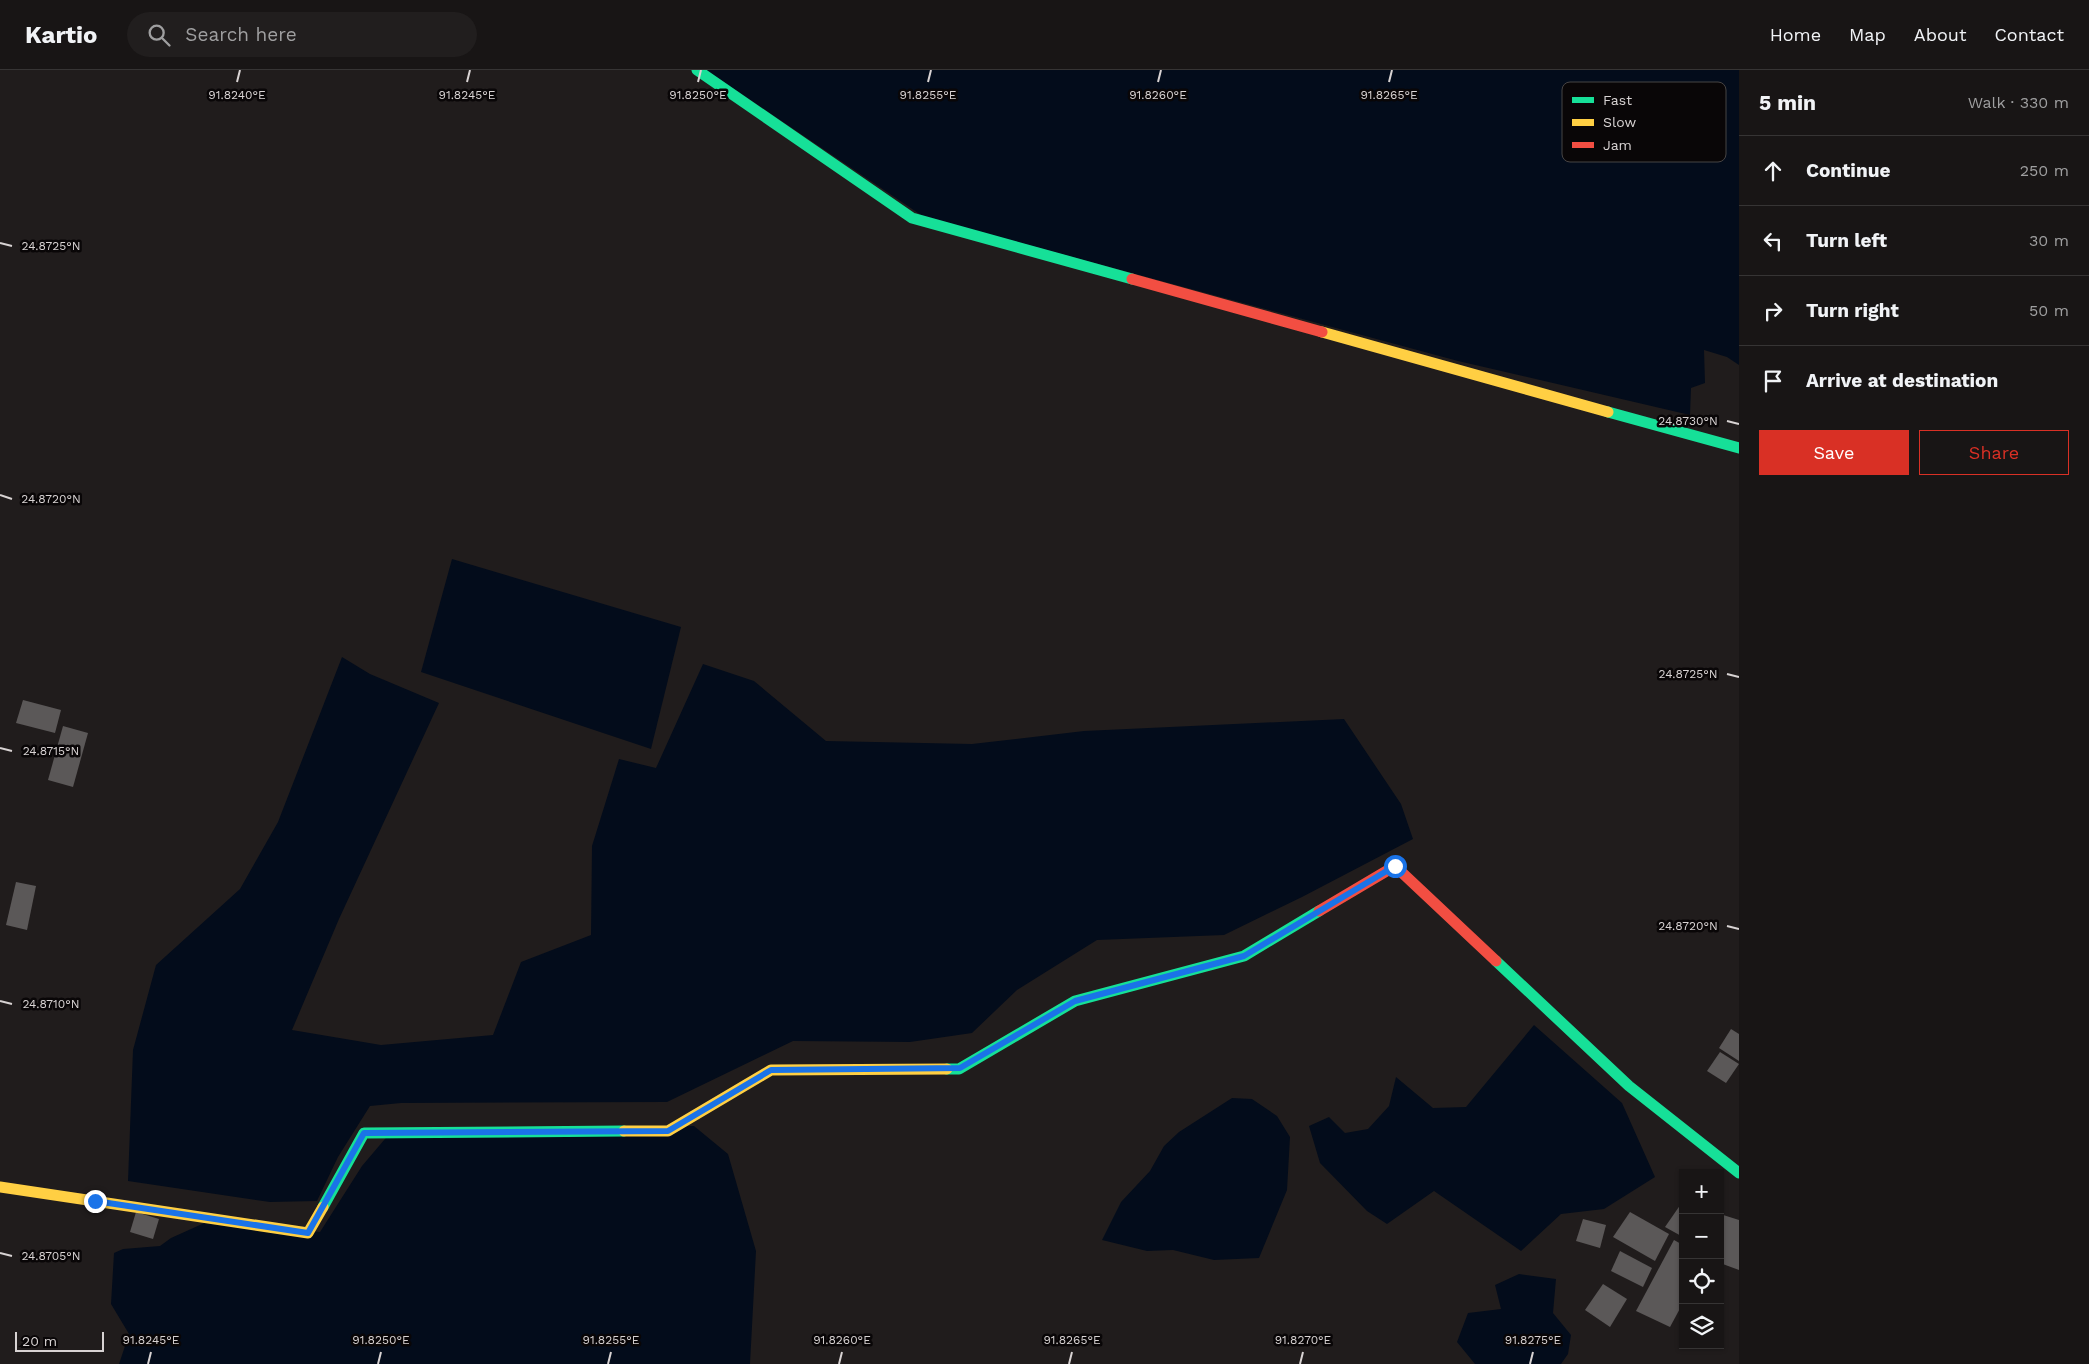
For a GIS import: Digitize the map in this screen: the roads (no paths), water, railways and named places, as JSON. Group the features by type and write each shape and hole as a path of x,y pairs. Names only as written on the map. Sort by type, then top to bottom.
{"street":[{"path":"697,70 912,218 1739,448"},
{"path":"0,1186 308,1233 364,1133 668,1131 771,1070 960,1068 1075,1001 1244,956 1395,866 1629,1086 1739,1173"}],"water":[{"path":"706,70 1739,70 1739,365 1727,357 1704,350 1705,383 1691,388 1690,415 1458,361 924,217"},
{"path":"452,559 681,627 651,749 421,672"},
{"path":"342,657 370,674 439,703 339,919 292,1030 381,1045 493,1035 521,962 591,935 592,846 619,759 656,768 703,664 754,681 826,741 972,744 1084,731 1344,719 1401,804 1413,839 1224,935 1097,940 1017,990 972,1033 910,1042 793,1041 667,1102 401,1103 370,1106 338,1157 317,1201 270,1202 128,1181 133,1050 156,965 240,889 278,822"},
{"path":"1534,1025 1622,1103 1655,1177 1604,1209 1561,1214 1521,1251 1434,1191 1387,1224 1367,1211 1320,1163 1309,1126 1329,1117 1345,1133 1368,1129 1389,1106 1396,1077 1433,1108 1466,1107"},
{"path":"1232,1098 1252,1099 1277,1116 1290,1137 1287,1190 1259,1258 1214,1260 1173,1250 1147,1251 1102,1240 1121,1202 1150,1171 1164,1146 1179,1132"},
{"path":"694,1126 728,1154 756,1251 750,1364 119,1364 129,1334 111,1304 114,1253 123,1249 160,1246 171,1238 211,1220 320,1232 362,1166 390,1133"},
{"path":"1519,1274 1556,1279 1553,1313 1571,1335 1568,1354 1561,1364 1475,1364 1457,1342 1468,1313 1501,1309 1495,1285"}]}
